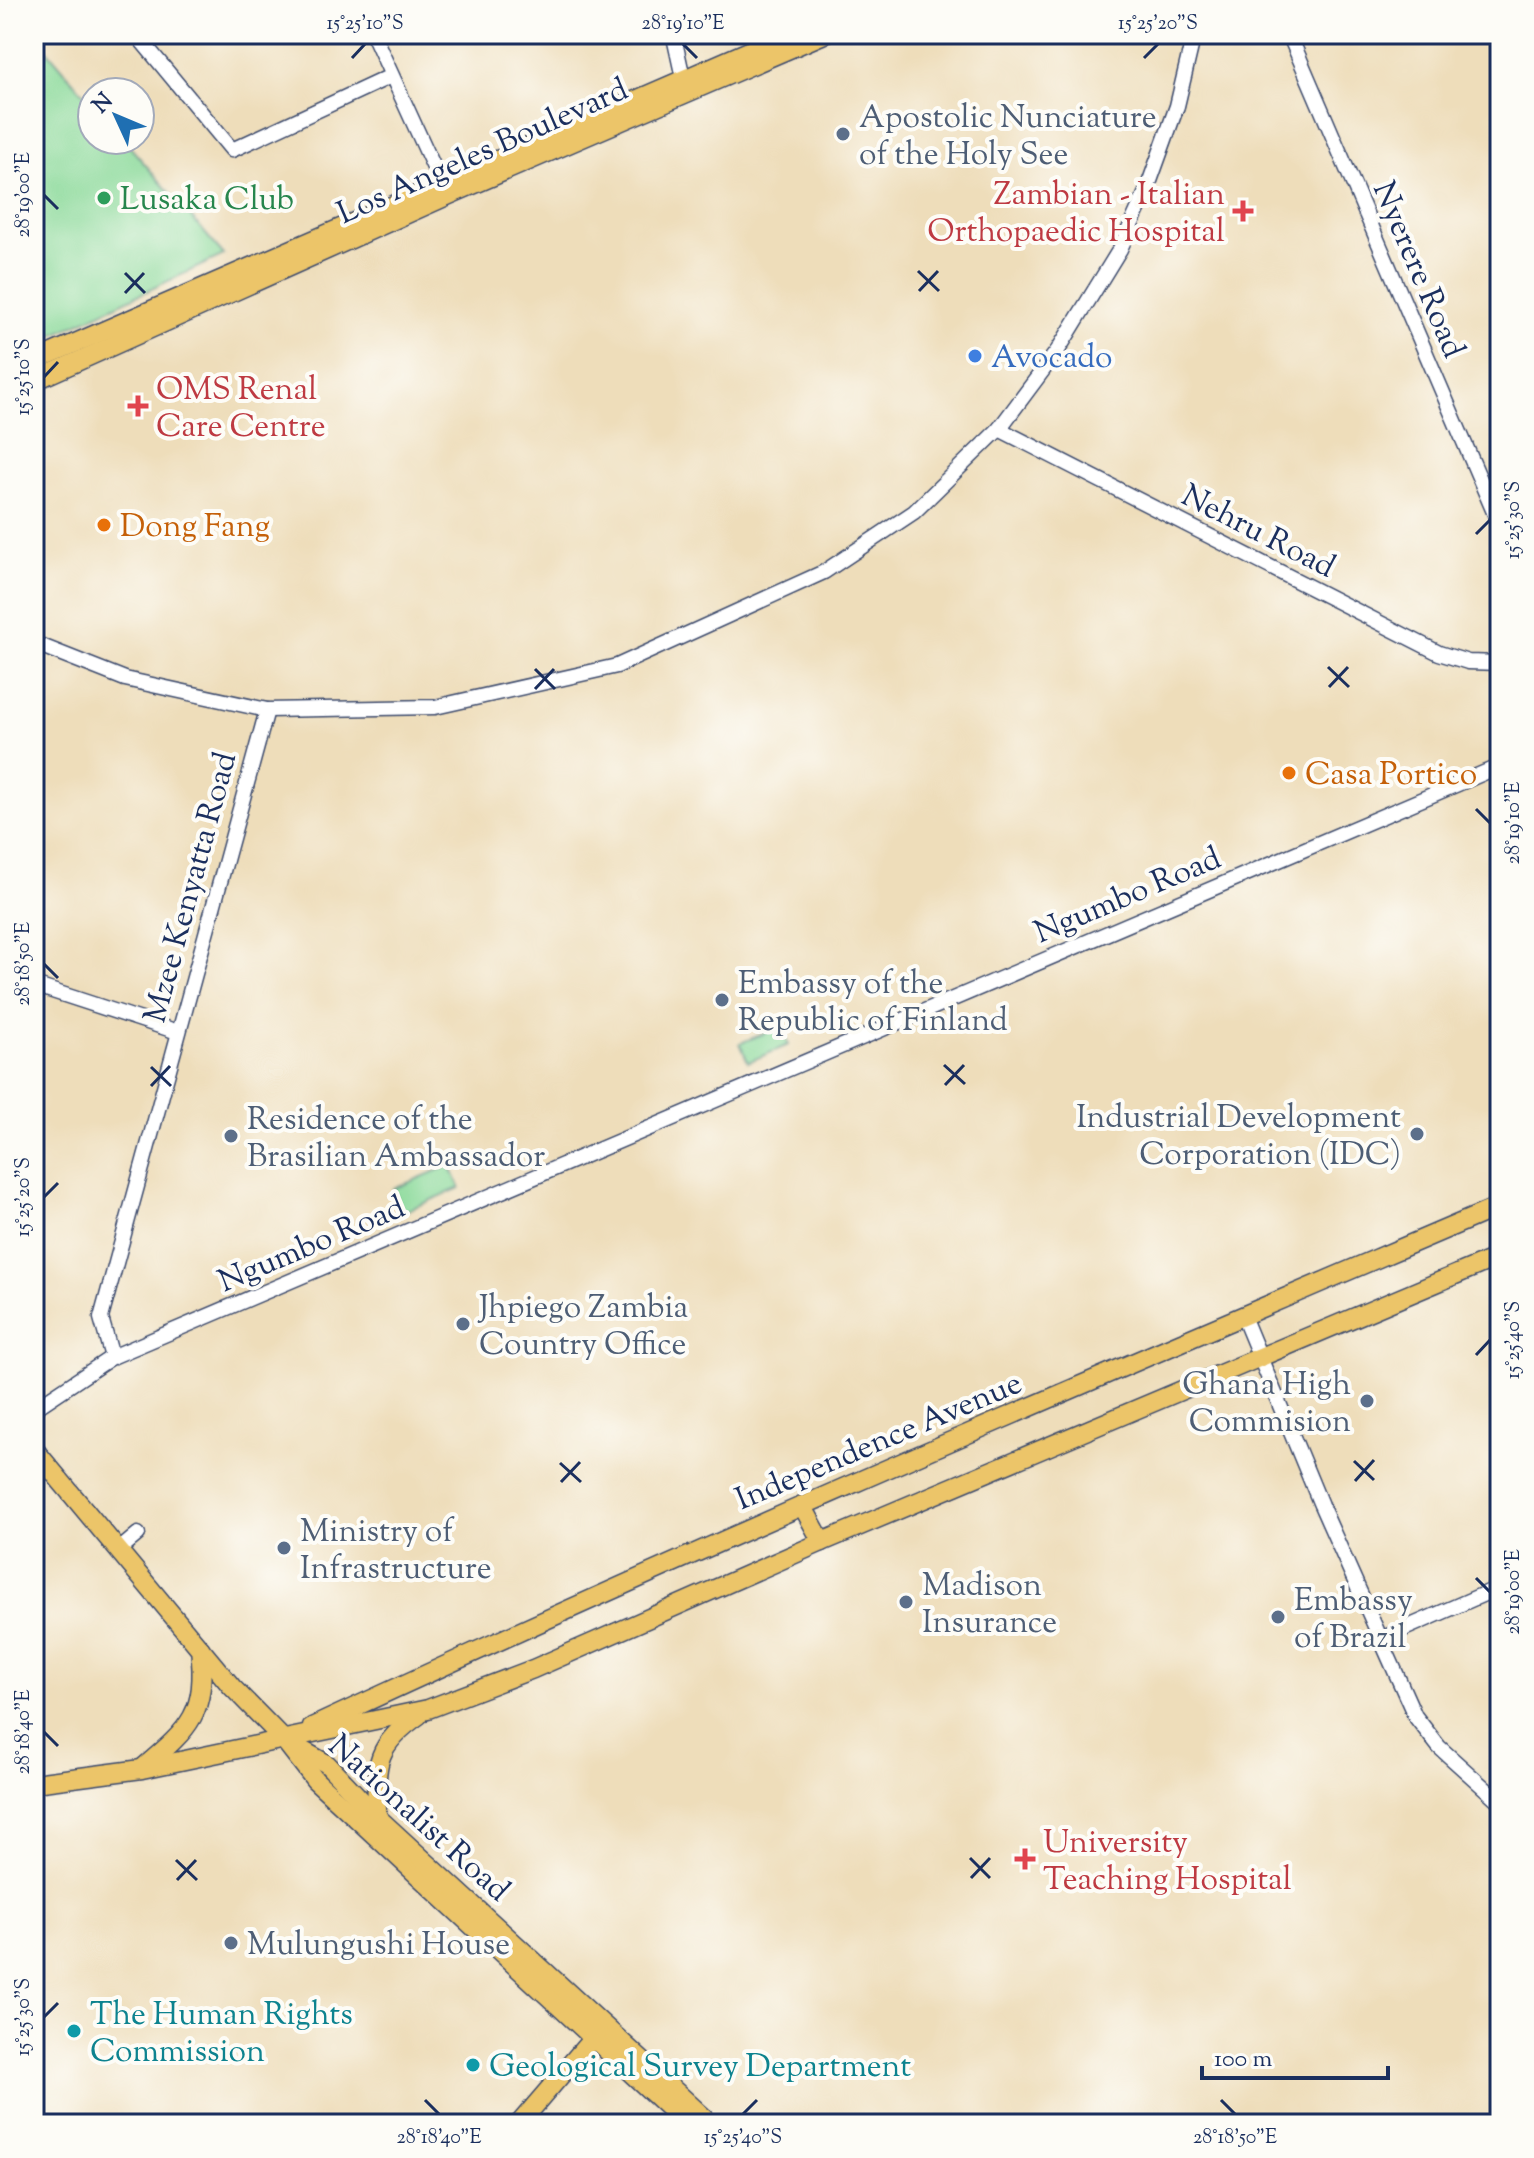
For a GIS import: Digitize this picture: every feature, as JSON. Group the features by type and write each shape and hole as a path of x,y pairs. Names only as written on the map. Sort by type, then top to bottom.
{"main road":[{"name":"Los Angeles Boulevard","path":"34,381 683,78 788,34"},
{"name":"Los Angeles Boulevard","path":"34,361 824,34"},
{"name":"Independence Avenue","path":"284,1740 511,1634 802,1505 1500,1206"},
{"name":"Independence Avenue","path":"34,1783 142,1769 428,1709 533,1669 822,1542 1500,1256"},
{"path":"34,1449 232,1687 284,1740"},
{"path":"802,1505 822,1542"},
{"path":"142,1769 174,1742 198,1709 203,1691 200,1648"},
{"path":"377,1817 376,1783 380,1758 396,1731 428,1709"},
{"name":"Nationalist Road","path":"284,1740 327,1764 686,2124"},
{"name":"Nationalist Road","path":"284,1740 315,1780 597,2033 711,2124"},
{"path":"519,2124 597,2033"}],"street":[{"path":"136,34 232,150 391,76"},
{"path":"373,34 444,190"},
{"path":"680,34 674,37 683,78"},
{"path":"34,643 125,679 267,710 435,707 617,666 824,572 914,512 999,429 1058,350 1120,249 1146,192 1177,106 1194,34"},
{"name":"Nyerere Road","path":"1289,34 1500,526"},
{"name":"Nehru Road","path":"999,429 1439,653 1468,662 1500,663"},
{"name":"Mzee Kenyatta Road","path":"112,1357 101,1318 267,710"},
{"name":"Ngumbo Road","path":"34,1409 112,1357 1500,766"},
{"path":"34,985 178,1032"},
{"path":"1243,1316 1258,1357 1415,1716 1439,1747 1500,1802"},
{"path":"119,1550 138,1534"},
{"path":"1381,1639 1500,1587"}],"green space":[{"name":"Lusaka Club","path":"34,35 76,84 76,156 138,156 224,255 34,344"},
{"path":"781,1027 789,1045 748,1062 740,1043"},
{"path":"450,1165 460,1188 403,1212 393,1189"}],"place":[{"name":"Apostolic Nunciature of the Holy See","path":"843,134"},
{"name":"Lusaka Club","path":"104,198"},
{"name":"Zambian - Italian Orthopaedic Hospital","path":"1243,211"},
{"name":"Avocado","path":"975,356"},
{"name":"OMS Renal Care Centre","path":"138,406"},
{"name":"Dong Fang","path":"104,525"},
{"name":"Casa Portico","path":"1289,773"},
{"name":"Embassy of the Republic of Finland","path":"722,1000"},
{"name":"Industrial Development Corporation (IDC)","path":"1417,1134"},
{"name":"Residence of the Brasilian Ambassador","path":"231,1136"},
{"name":"Jhpiego Zambia Country Office","path":"463,1324"},
{"name":"Ghana High Commision","path":"1367,1401"},
{"name":"Ministry of Infrastructure","path":"284,1548"},
{"name":"Madison Insurance","path":"906,1602"},
{"name":"Embassy of Brazil","path":"1278,1617"},
{"name":"University Teaching Hospital","path":"1025,1859"},
{"name":"Mulungushi House","path":"231,1943"},
{"name":"The Human Rights Commission","path":"74,2031"},
{"name":"Geological Survey Department","path":"473,2065"}]}
